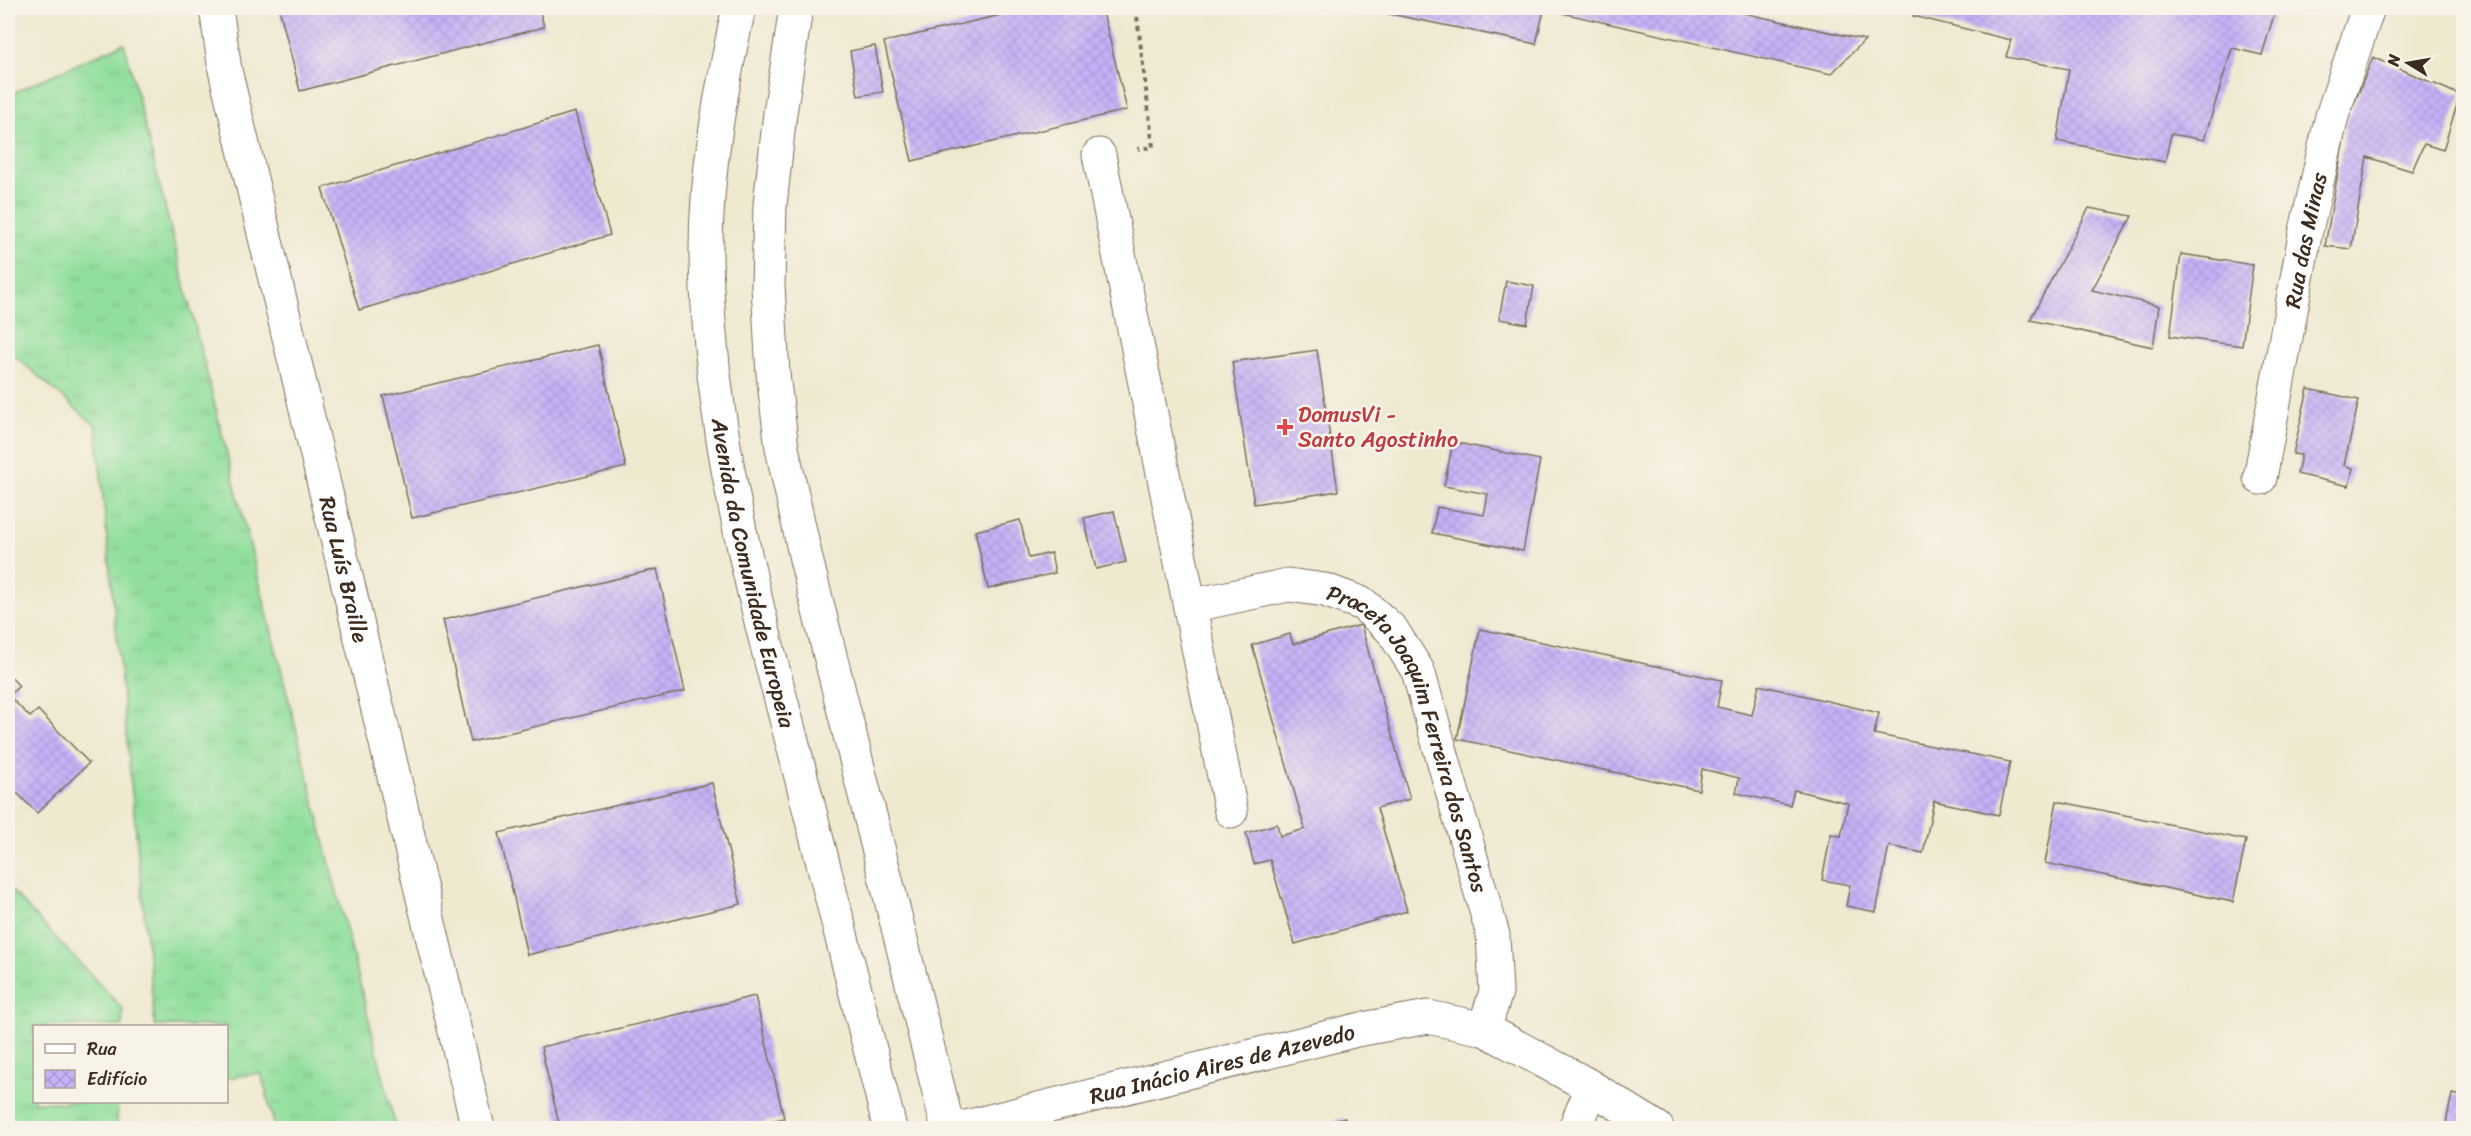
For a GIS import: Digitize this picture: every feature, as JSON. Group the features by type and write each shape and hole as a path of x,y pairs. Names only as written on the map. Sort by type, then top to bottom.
{"street":[{"name":"Rua Luís Braille","path":"216,8 225,70 478,1128"},
{"name":"Avenida da Comunidade Europeia","path":"739,8 720,101 710,183 706,256 715,388 728,473 747,571 890,1128"},
{"path":"796,8 780,113 770,205 768,263 773,374 782,448 806,559 948,1128"},
{"name":"Rua das Minas","path":"2260,478 2306,235 2332,116 2368,8"},
{"path":"1099,155 1231,810"},
{"name":"Praceta Joaquim Ferreira dos Santos","path":"1190,606 1288,585 1325,590 1363,604 1392,630 1418,671 1493,935 1496,992 1484,1029"},
{"name":"Rua Inácio Aires de Azevedo","path":"962,1128 1081,1101 1357,1030 1428,1017 1484,1029 1592,1088 1657,1128"},
{"path":"1575,1128 1592,1088"}],"path":[{"path":"1099,155 1153,147 1137,8"}],"green space":[{"path":"124,43 396,1128 275,1128 261,1073 228,1078 228,1025 155,1025 96,426 8,350 8,95"},
{"path":"8,887 123,1009 122,1025 33,1025 33,1103 118,1103 117,1128 8,1128"}],"building":[{"path":"279,8 539,8 544,27 300,91"},
{"path":"1031,8 1102,8 1127,110 912,161 884,42"},
{"path":"1361,8 1531,8 1544,10 1536,44"},
{"path":"1563,8 1721,8 1865,40 1831,74 1562,13"},
{"path":"1916,8 2276,8 2262,55 2232,48 2204,140 2171,134 2165,162 2057,141 2069,69 2006,57 2011,40 1913,16"},
{"path":"875,46 883,92 858,96 850,51"},
{"path":"2373,57 2460,95 2443,150 2424,144 2412,171 2367,157 2351,249 2325,246 2347,121"},
{"path":"575,112 610,235 359,310 322,188"},
{"path":"2089,208 2132,216 2092,290 2159,306 2153,347 2030,320"},
{"path":"2181,254 2253,265 2242,346 2170,336"},
{"path":"1506,281 1534,286 1527,324 1499,319"},
{"path":"598,345 626,467 412,518 383,396"},
{"name":"DomusVi - Santo Agostinho","path":"1317,350 1338,491 1254,504 1232,362"},
{"path":"2308,389 2359,400 2344,465 2353,468 2349,486 2297,474 2301,455 2293,454"},
{"path":"1453,442 1540,460 1523,551 1432,533 1437,507 1484,515 1488,494 1444,486"},
{"path":"1114,511 1126,562 1096,569 1084,518"},
{"path":"1020,520 1029,558 1051,553 1055,573 988,589 975,531"},
{"path":"657,569 685,691 471,742 443,620"},
{"path":"1361,625 1410,799 1377,808 1407,911 1295,944 1270,860 1254,864 1246,833 1277,824 1280,836 1305,829 1252,645 1290,634 1293,644"},
{"path":"1480,629 1722,680 1717,707 1752,715 1759,685 1879,713 1874,734 2010,762 1999,815 1934,801 1923,853 1889,846 1876,912 1846,906 1850,885 1822,880 1831,834 1841,836 1848,803 1794,790 1790,805 1736,793 1739,778 1702,769 1699,790 1457,739"},
{"path":"8,674 19,686 9,696 30,717 38,710 89,763 37,813 13,789 8,794"},
{"path":"712,783 741,904 527,955 499,833"},
{"path":"2057,801 2246,840 2233,902 2045,863"},
{"path":"755,996 784,1118 738,1128 560,1128 541,1047"},
{"path":"2452,1094 2464,1096 2464,1128 2445,1128"},
{"path":"1345,1118 1348,1128 1309,1128"}],"place":[{"name":"DomusVi - Santo Agostinho","path":"1285,427"}]}
